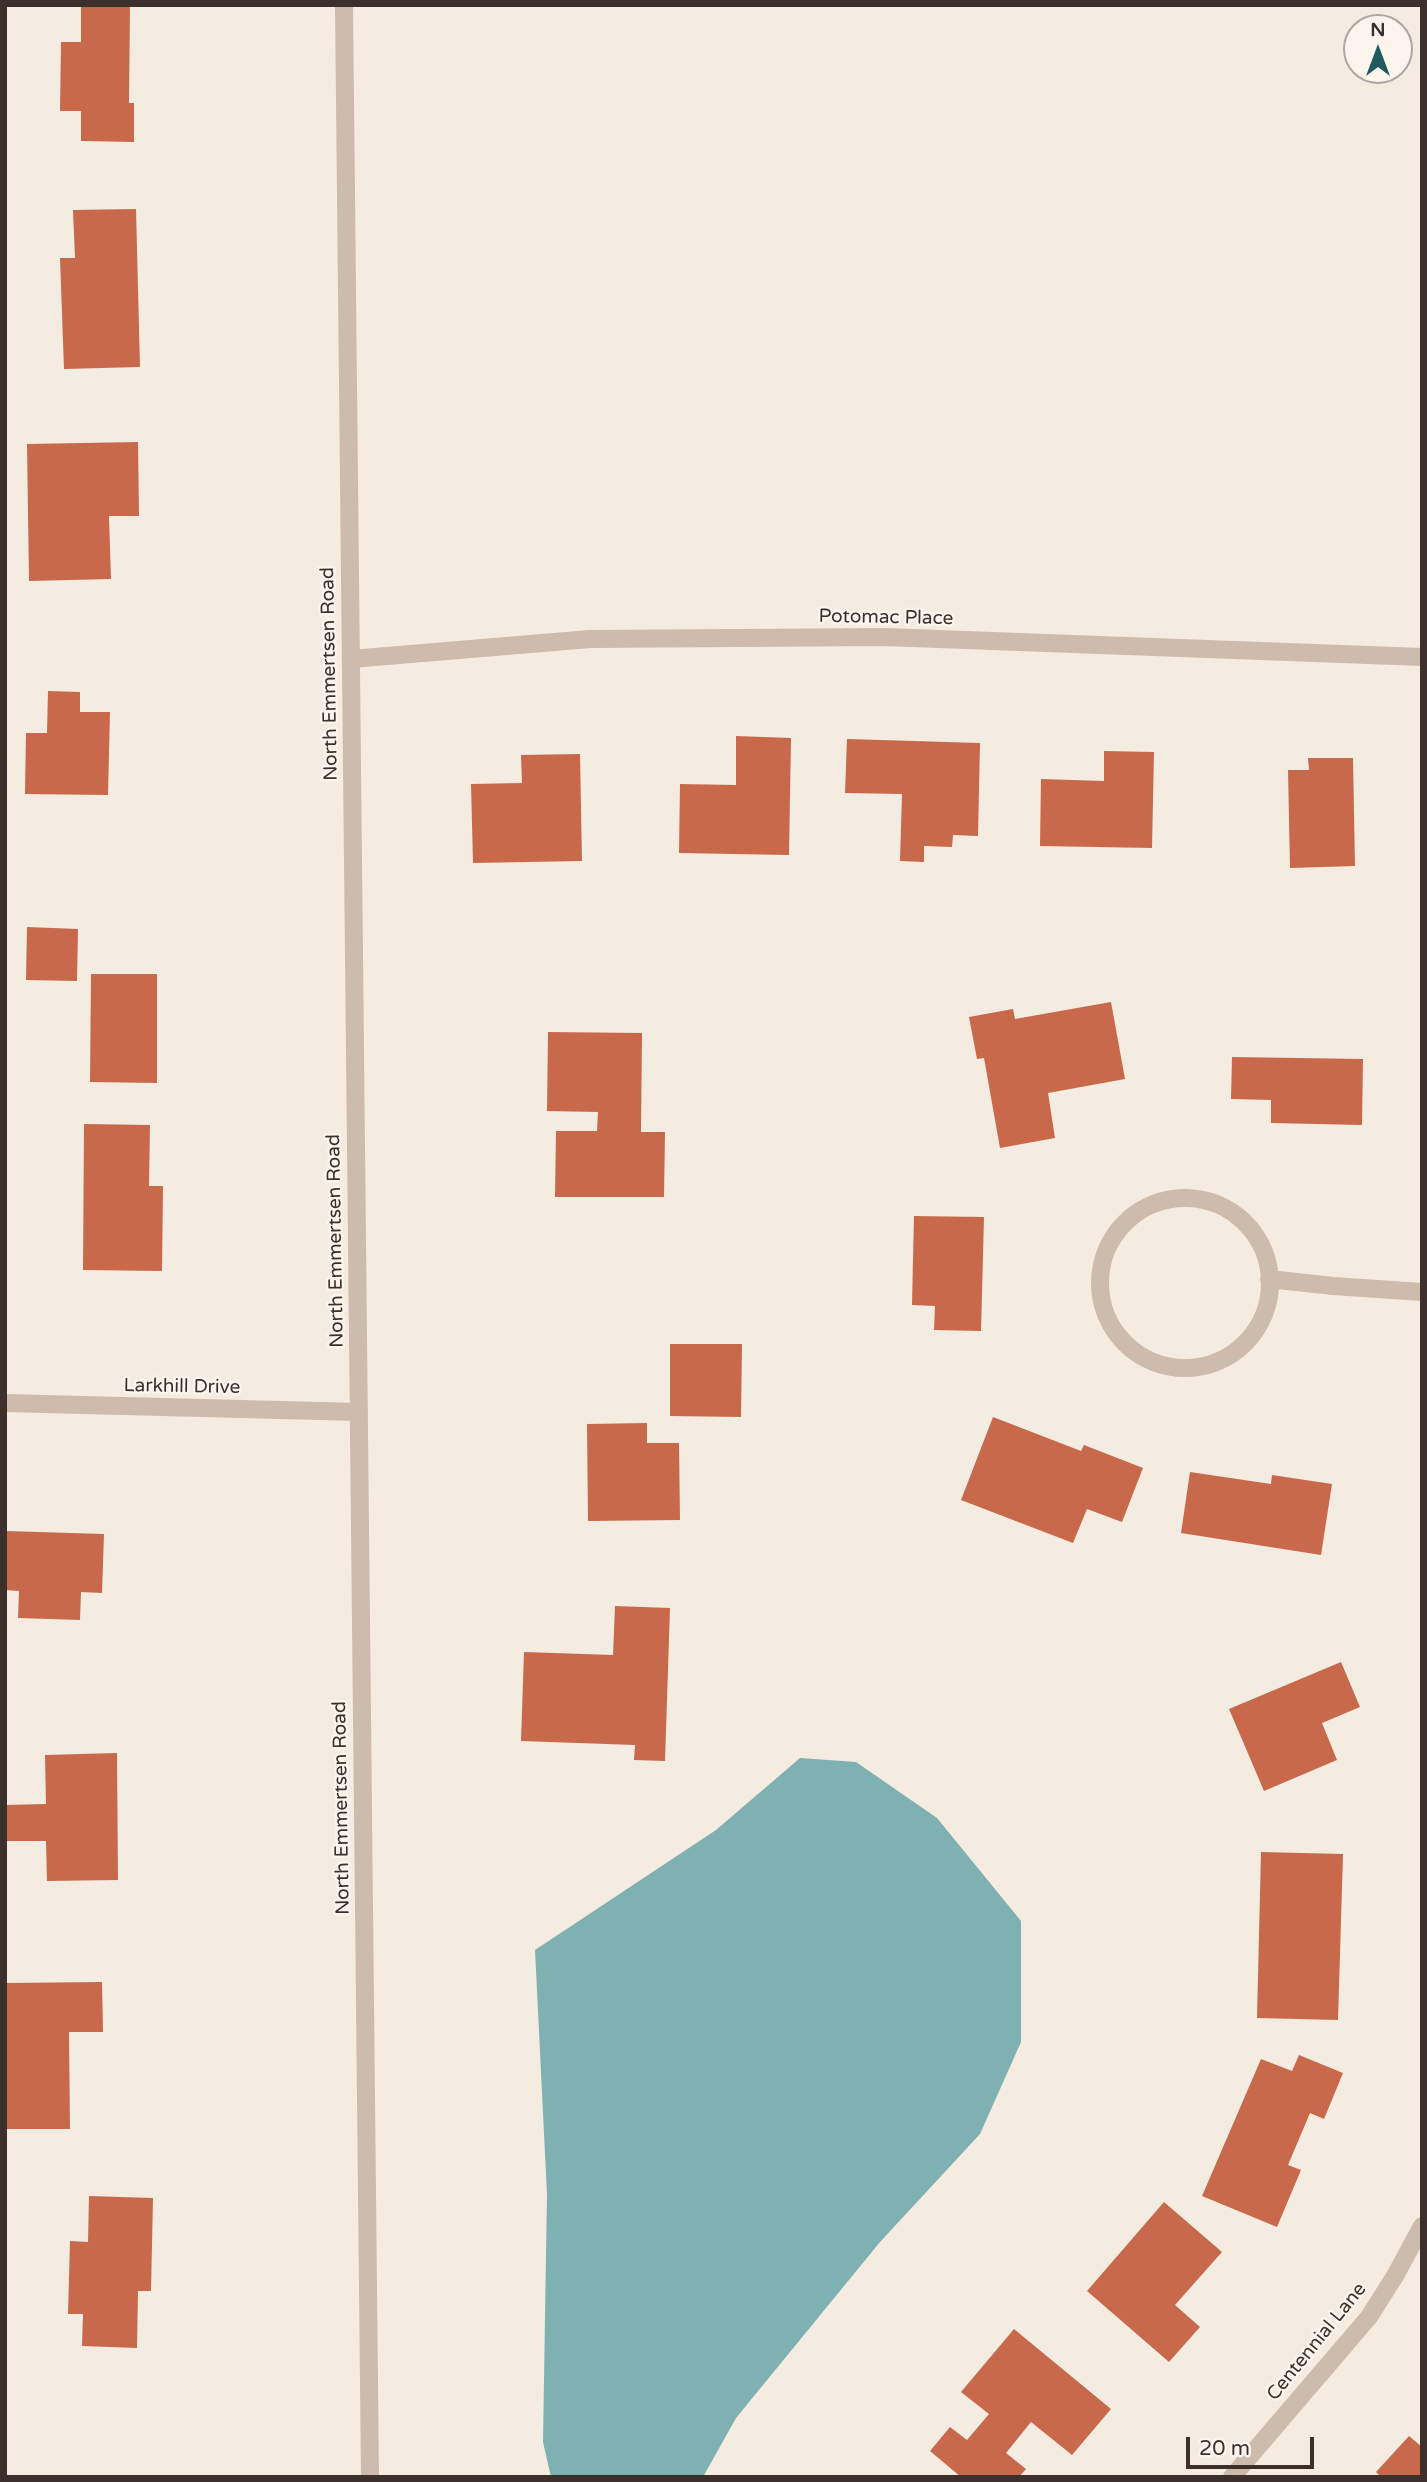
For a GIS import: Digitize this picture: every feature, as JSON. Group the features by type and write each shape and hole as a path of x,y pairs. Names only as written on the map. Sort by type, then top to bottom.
{"street":[{"name":"North Emmertsen Road","path":"344,5 370,2477"},
{"name":"Potomac Place","path":"351,659 590,639 872,637 1422,657"},
{"path":"1178,1197 1209,1200 1242,1219 1266,1253 1269,1279 1271,1291 1262,1322 1242,1347 1220,1362 1194,1368 1159,1365 1122,1341 1104,1312 1099,1291 1100,1270 1108,1245 1127,1220 1178,1197"},
{"path":"1269,1279 1422,1292"},
{"name":"Larkhill Drive","path":"5,1404 359,1412"},
{"name":"Centennial Lane","path":"1232,2477 1369,2318 1422,2225"}],"water":[{"path":"800,1758 856,1762 937,1818 1021,1921 1021,2042 980,2134 880,2242 736,2418 703,2477 551,2477 543,2442 547,2194 535,1950 716,1830"}],"building":[{"path":"81,5 130,5 129,103 134,103 134,142 81,141 81,111 60,111 61,42 81,42"},
{"path":"136,209 140,367 64,369 60,258 75,258 73,210"},
{"path":"138,442 139,516 109,516 111,579 29,581 27,444"},
{"path":"48,691 80,692 80,712 110,712 108,795 25,794 26,733 47,733"},
{"path":"736,736 791,738 789,855 679,853 680,784 736,785"},
{"path":"847,739 980,743 978,836 953,835 952,847 924,846 924,862 900,861 902,794 845,793"},
{"path":"1104,751 1154,752 1152,848 1040,846 1041,779 1104,781"},
{"path":"580,754 582,861 473,863 471,784 522,783 521,755"},
{"path":"1308,758 1353,758 1355,866 1290,868 1288,770 1309,770"},
{"path":"27,927 78,929 77,981 26,980"},
{"path":"91,974 157,974 157,1083 90,1082"},
{"path":"1111,1002 1125,1079 1048,1093 1055,1138 1000,1148 984,1058 977,1059 969,1017 1013,1009 1015,1019"},
{"path":"548,1032 642,1033 641,1132 665,1132 664,1197 555,1197 556,1131 597,1131 598,1112 547,1111"},
{"path":"1232,1057 1363,1059 1362,1125 1271,1123 1271,1100 1231,1099"},
{"path":"84,1124 150,1125 149,1186 163,1186 162,1271 83,1270"},
{"path":"914,1216 984,1217 981,1331 934,1330 935,1306 912,1305"},
{"path":"670,1344 742,1344 741,1417 670,1416"},
{"path":"993,1417 1081,1451 1084,1445 1143,1468 1122,1522 1087,1509 1073,1543 961,1500"},
{"path":"647,1423 647,1443 679,1443 680,1520 588,1521 587,1424"},
{"path":"1190,1472 1271,1484 1272,1475 1332,1484 1321,1555 1181,1533"},
{"path":"5,1531 104,1534 102,1593 81,1592 80,1620 18,1618 19,1591 5,1590"},
{"path":"615,1606 670,1608 665,1761 634,1760 635,1745 521,1741 524,1652 613,1655"},
{"path":"1341,1662 1360,1707 1322,1723 1337,1760 1264,1791 1229,1709"},
{"path":"117,1753 118,1880 47,1881 46,1841 5,1841 5,1805 46,1804 45,1755"},
{"path":"1261,1852 1343,1854 1338,2020 1257,2018"},
{"path":"102,1982 103,2032 69,2032 70,2129 5,2129 5,1983"},
{"path":"1299,2055 1343,2073 1324,2119 1310,2113 1288,2165 1301,2170 1277,2227 1202,2196 1261,2059 1292,2071"},
{"path":"89,2196 153,2198 151,2291 138,2291 137,2348 82,2346 83,2314 68,2314 70,2241 88,2242"},
{"path":"1164,2202 1222,2252 1175,2305 1200,2327 1169,2362 1087,2291"},
{"path":"1014,2329 1111,2409 1072,2455 1031,2422 1006,2453 1026,2469 1019,2477 961,2477 930,2451 950,2427 967,2440 989,2414 961,2392"},
{"path":"1409,2436 1422,2447 1422,2477 1381,2477 1376,2472"}]}
